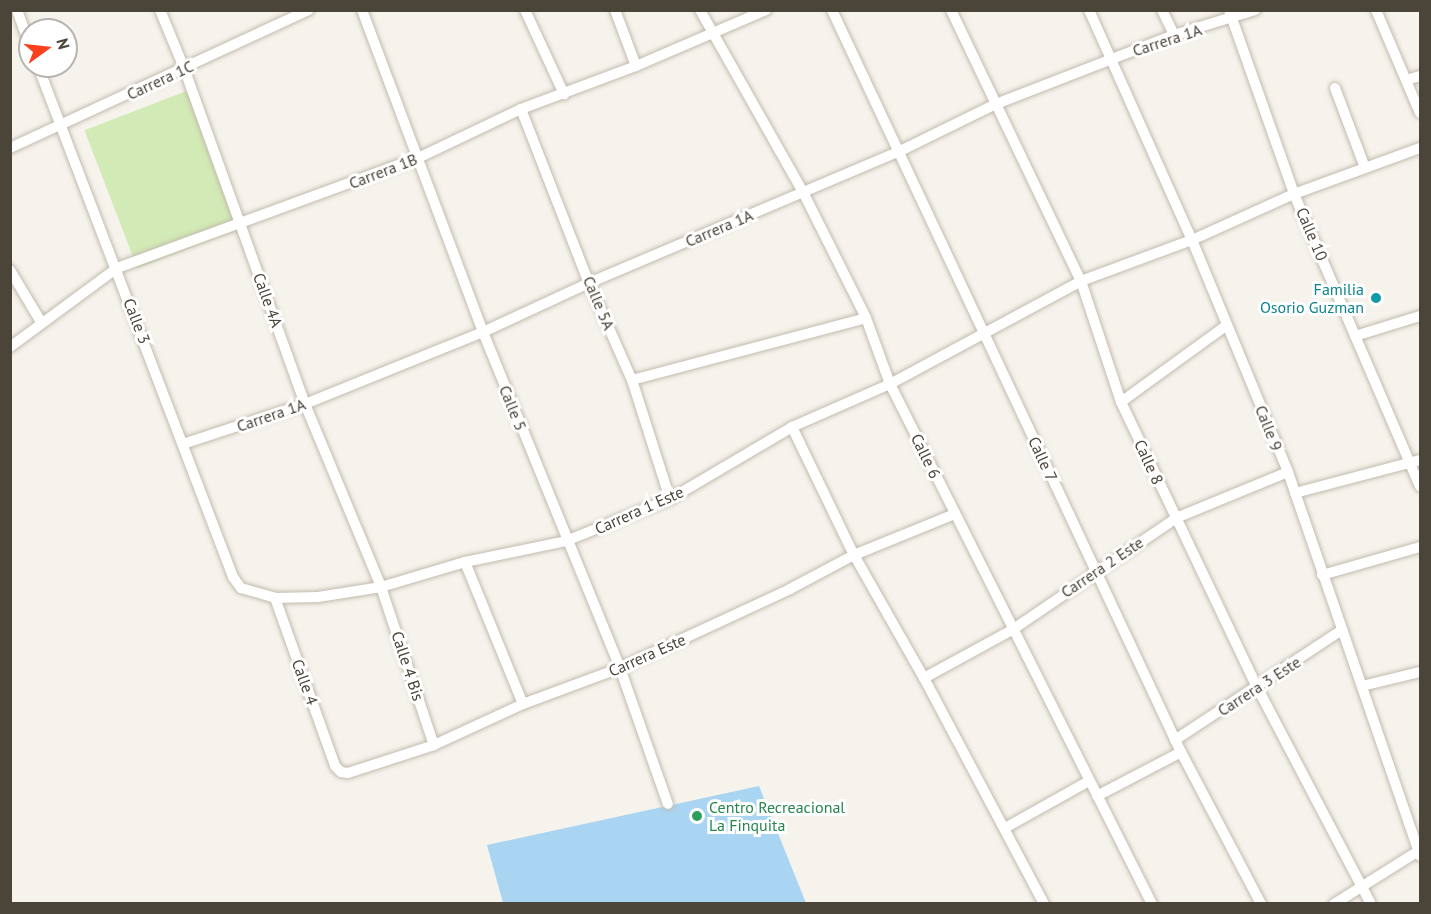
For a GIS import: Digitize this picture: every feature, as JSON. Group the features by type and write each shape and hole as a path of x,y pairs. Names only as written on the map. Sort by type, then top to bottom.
{"street":[{"name":"Calle 4A","path":"160,10 184,68 305,404 381,588"},
{"name":"Carrera 1C","path":"10,148 309,10"},
{"name":"Calle 5","path":"362,10 483,332 566,541 620,668 668,804"},
{"path":"525,10 564,94"},
{"path":"615,10 636,66"},
{"name":"Calle 6","path":"700,10 803,192 866,318 890,384 1012,630 1152,903"},
{"name":"Carrera 1B","path":"10,347 117,268 418,158 521,109 636,66 766,10"},
{"name":"Calle 7","path":"832,10 1175,741 1262,903"},
{"name":"Calle 8","path":"951,10 1081,281 1121,402 1257,687 1371,903"},
{"name":"Calle 9","path":"1089,10 1192,240 1288,472 1420,852"},
{"path":"1162,10 1174,35"},
{"name":"Carrera 1A","path":"183,444 305,404 483,332 589,283 898,152 996,104 1174,35 1231,15 1255,10"},
{"path":"1376,10 1420,112"},
{"name":"Calle 10","path":"1231,15 1294,194 1355,336 1415,461 1420,486"},
{"path":"1406,80 1420,75"},
{"name":"Calle 3","path":"43,78 233,576"},
{"path":"1335,88 1365,168"},
{"name":"Calle 5A","path":"521,109 589,283 632,380 670,499"},
{"name":"Carrera 1 Este","path":"233,576 241,588 275,598 318,597 381,588 465,562 566,541 670,499 792,427 890,384 1081,281 1192,240 1294,194 1420,148"},
{"path":"10,270 41,322"},
{"path":"1355,336 1420,316"},
{"path":"632,380 866,318"},
{"path":"1121,402 1227,325"},
{"path":"792,427 854,555 924,678 1044,903"},
{"path":"1295,493 1415,461"},
{"name":"Carrera 2 Este","path":"924,678 1012,630 1095,570 1176,518 1288,472"},
{"name":"Carrera Este","path":"335,766 341,772 348,773 434,745 523,704 620,668 790,589 854,555 955,514"},
{"path":"1322,575 1420,547"},
{"path":"465,562 523,704"},
{"name":"Calle 4 Bis","path":"381,588 434,745"},
{"name":"Calle 4","path":"275,598 335,766"},
{"name":"Carrera 3 Este","path":"1175,741 1342,630"},
{"path":"1362,686 1420,672"},
{"path":"1097,796 1181,752"},
{"path":"1005,828 1089,781"},
{"path":"1334,903 1362,884 1420,852"}],"green space":[{"path":"189,90 242,228 137,268 84,130"}],"water":[{"name":"Centro Recreacional La Finquita","path":"759,786 806,903 503,903 487,845"}],"place":[{"name":"Familia Osorio Guzman","path":"1376,298"},
{"name":"Centro Recreacional La Finquita","path":"697,816"}]}
